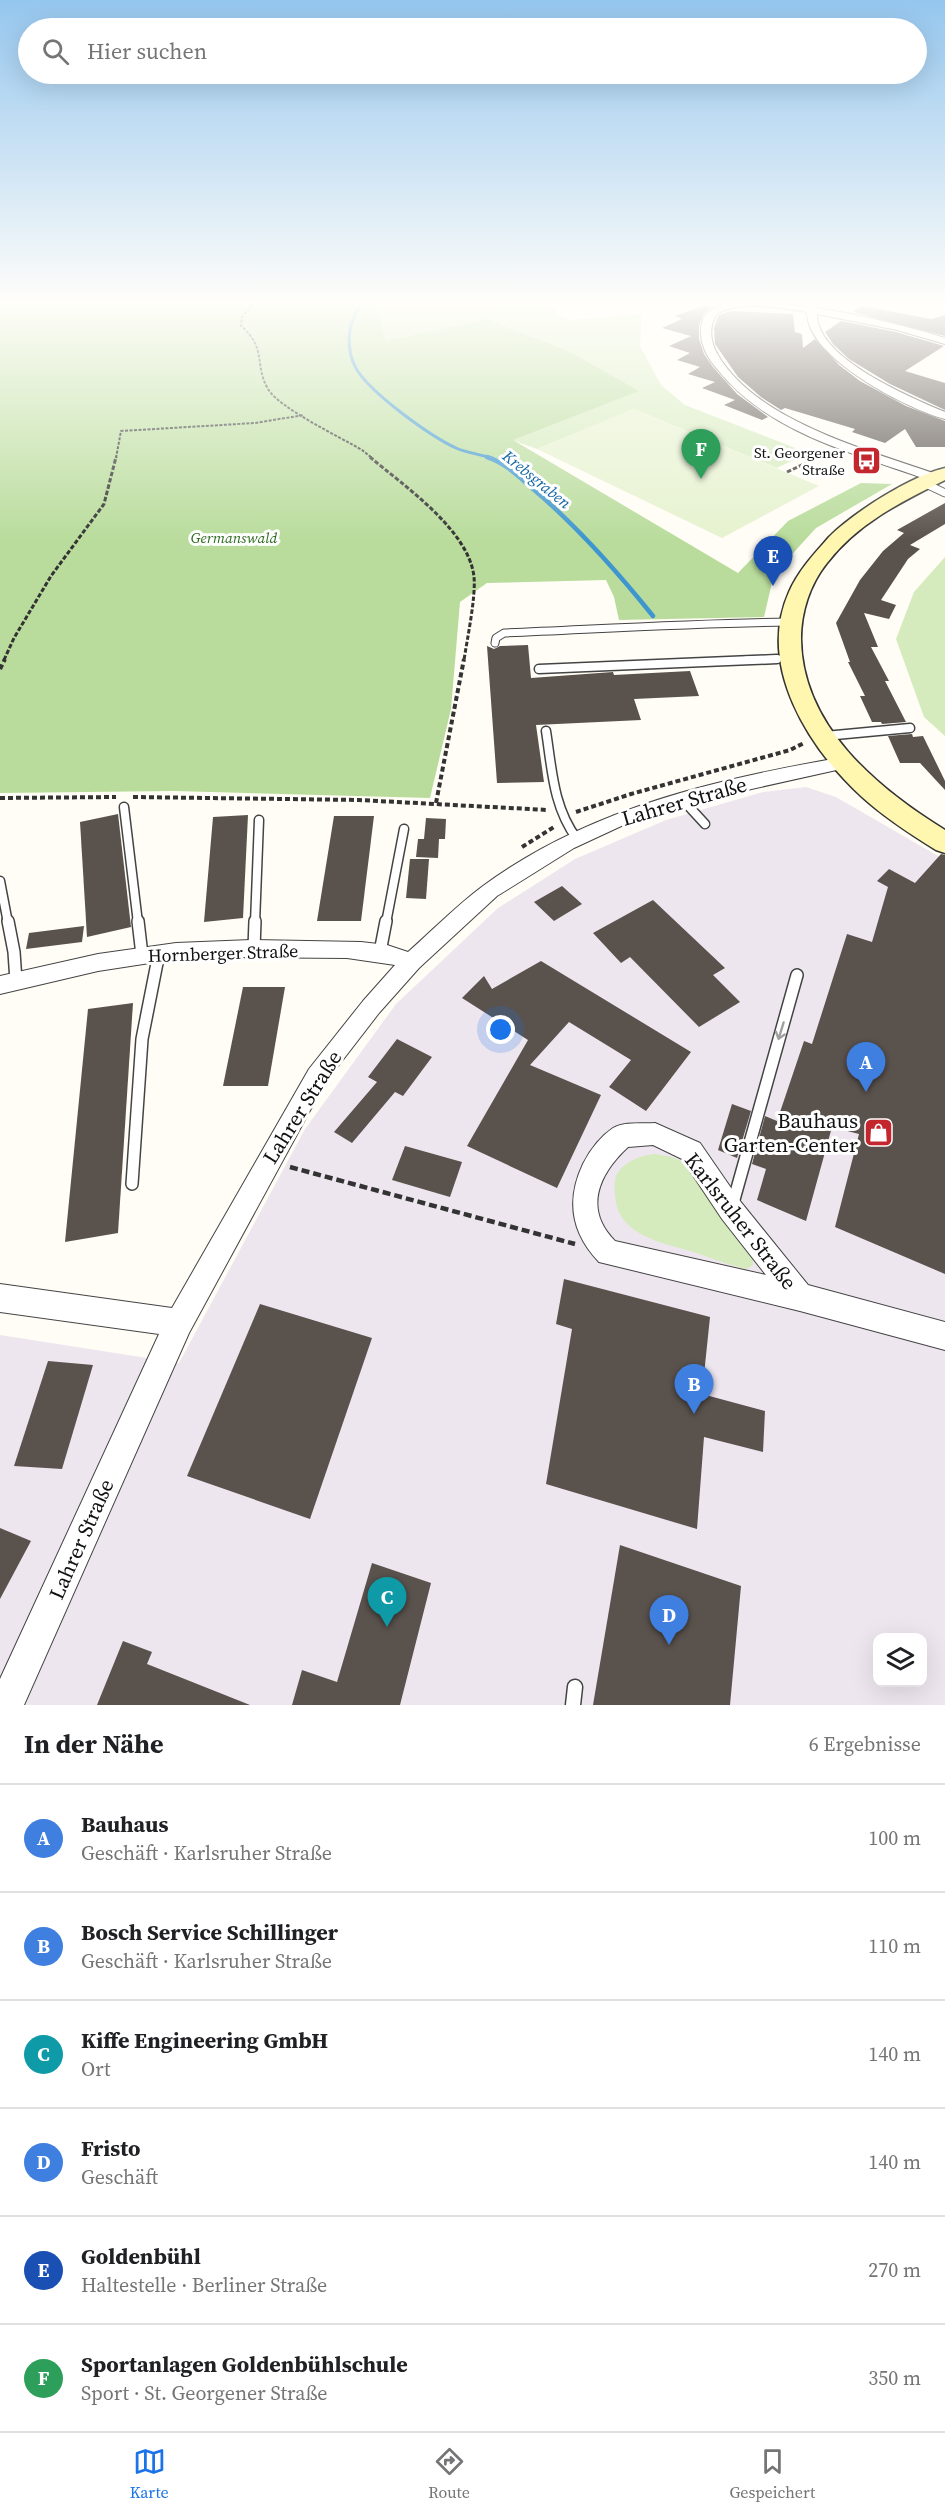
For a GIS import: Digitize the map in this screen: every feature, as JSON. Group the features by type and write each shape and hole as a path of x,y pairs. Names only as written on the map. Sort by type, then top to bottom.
{"street":[{"path":"736,382 750,396 799,427 937,482"},
{"path":"873,382 945,417"},
{"path":"937,482 879,507 846,530 820,558 796,595 789,622 789,653 816,738 862,783 900,813 945,843"},
{"name":"Lahrer Straße","path":"6,1705 179,1323 317,1076 371,1006 411,962 490,891 578,839 623,817 681,798 844,763"},
{"name":"Hornberger Straße","path":"8,983 60,970 150,954 254,948 380,952 394,954 411,962"},
{"name":"Karlsruher Straße","path":"800,1297 731,1210 691,1151 654,1134 622,1136 597,1162 584,1198 594,1241 608,1253 800,1297 945,1336"},
{"path":"0,1298 179,1323"}],"lane":[{"path":"495,643 496,638 504,633 692,623 789,622"},
{"path":"539,669 614,663 777,659"},
{"path":"816,738 910,728"},
{"path":"546,731 556,798 566,827 578,839"},
{"path":"681,798 705,824"},
{"path":"124,807 142,939 150,954 149,984 136,1079 132,1184"},
{"path":"254,948 259,820"},
{"path":"380,952 404,829"},
{"path":"0,881 14,952 8,983"},
{"path":"731,1210 797,975"},
{"path":"573,1705 576,1688"}],"path":[{"path":"265,382 267,388 278,401 362,450 434,512 463,545 474,577 468,637 436,803"},
{"path":"0,669 14,638 51,576 104,504 121,431 255,423 304,415"},
{"path":"787,472 820,456"},
{"path":"130,797 436,803 578,812 631,794 790,750 816,738"},
{"path":"0,798 118,797"},
{"path":"268,1161 608,1253"}],"shaded area":[{"path":"806,787 836,797 945,860 945,1705 0,1705 0,1335 179,1363 305,1129 396,1004 498,908 575,859 666,820 763,792"}],"green space":[{"name":"Germanswald","path":"0,382 622,382 639,391 513,440 738,573 788,521 861,483 892,484 816,528 774,574 764,617 619,620 614,597 606,580 487,583 460,602 451,709 430,798 174,791 0,793"},
{"path":"618,382 659,382 685,405 808,453 777,468 634,409 537,449 512,440 638,391"},
{"path":"634,409 819,486 722,538 537,449"},
{"path":"945,557 945,736 924,717 896,639 914,592"},
{"path":"655,1154 672,1157 686,1163 753,1256 753,1265 747,1269 653,1240 631,1227 623,1219 617,1208 614,1186 616,1176 633,1160"}],"building":[{"path":"715,382 726,382 737,394 768,417 762,420 724,405 735,400 702,388"},
{"path":"743,382 861,382 906,406 945,421 945,447 916,447 905,429 885,443 852,432 855,429 785,408 781,410"},
{"path":"886,382 945,383 945,410"},
{"path":"945,503 945,524 910,545 920,549 908,559 881,600 896,605 889,619 864,613 878,647 871,647 889,681 885,681 906,722 882,724 872,722 860,696 865,696 848,662 850,662 836,623 860,580 883,551 904,533 897,530"},
{"path":"528,645 531,678 613,672 614,675 690,671 699,696 634,699 641,720 536,725 544,782 497,783 487,646 494,649 500,646"},
{"path":"912,734 913,737 923,736 945,781 945,790 920,763 900,763 888,736"},
{"path":"118,814 131,927 87,937 80,822"},
{"path":"248,815 243,918 204,922 213,817"},
{"path":"334,816 374,816 361,921 317,921"},
{"path":"426,818 446,819 445,839 439,839 438,858 416,857 418,839 424,839"},
{"path":"941,854 945,855 945,1274 835,1227 859,1134 832,1127 806,1221 757,1200 766,1169 752,1164 765,1116 777,1121 804,1041 812,1044 847,934 872,942 888,887 877,881 889,869 915,883"},
{"path":"410,859 429,859 426,899 406,898"},
{"path":"562,886 582,904 554,921 534,902"},
{"path":"653,900 725,968 713,975 740,1002 699,1027 630,957 621,963 593,933"},
{"path":"84,926 82,942 26,949 29,933"},
{"path":"541,961 691,1052 646,1111 609,1087 631,1060 569,1022 530,1065 601,1095 557,1188 467,1146 528,1040 462,998 484,976 492,989"},
{"path":"243,987 285,987 268,1086 223,1086"},
{"path":"133,1003 118,1233 65,1242 88,1009"},
{"path":"397,1039 432,1057 403,1096 395,1092 352,1143 334,1132 377,1082 368,1077"},
{"path":"732,1104 751,1111 737,1158 718,1150"},
{"path":"405,1146 462,1162 450,1197 392,1180"},
{"path":"564,1279 710,1317 702,1394 765,1411 763,1452 704,1437 697,1529 546,1484 572,1329 556,1324"},
{"path":"260,1304 372,1338 310,1519 187,1476"},
{"path":"48,1361 93,1365 62,1469 14,1466"},
{"path":"0,1528 31,1541 0,1599"},
{"path":"620,1545 741,1586 730,1705 593,1705"},
{"path":"372,1563 431,1583 400,1705 292,1705 302,1670 337,1682"},
{"path":"123,1641 152,1652 147,1664 250,1705 97,1705"}],"waterway":[{"name":"Krebsgraben","path":"366,382 402,414 445,442 460,450 491,458"},
{"name":"Krebsgraben","path":"487,457 511,470 565,518 610,565 653,616"}],"place":[{"name":"St. Georgener Straße","path":"866,461"},
{"name":"Sportanlagen Goldenbühlschule","path":"701,479"},
{"name":"Goldenbühl","path":"773,586"},
{"name":"Bauhaus","path":"866,1092"},
{"name":"Bauhaus Garten-Center","path":"879,1132"},
{"name":"Bosch Service Schillinger","path":"694,1414"},
{"name":"Kiffe Engineering GmbH","path":"387,1627"},
{"name":"Fristo","path":"669,1645"}]}
